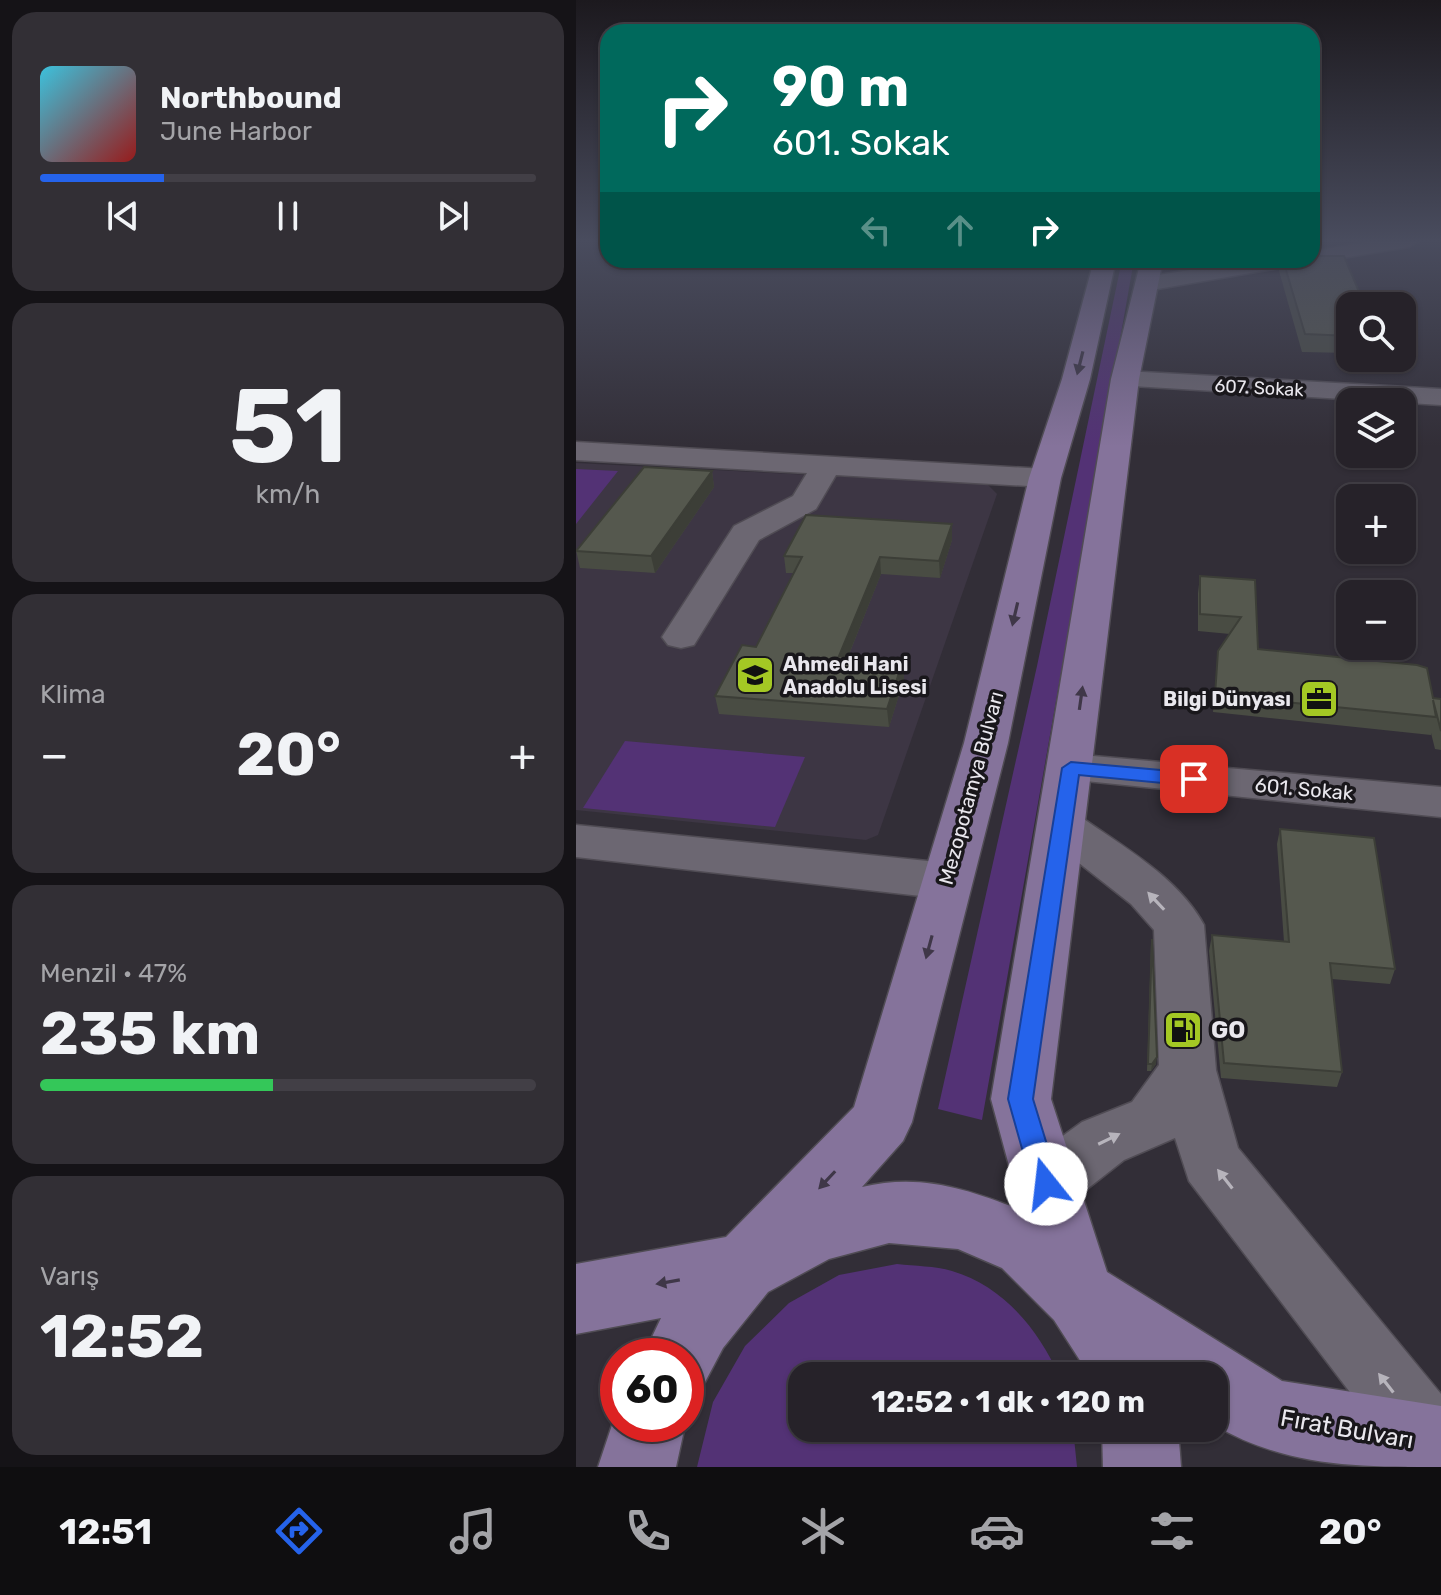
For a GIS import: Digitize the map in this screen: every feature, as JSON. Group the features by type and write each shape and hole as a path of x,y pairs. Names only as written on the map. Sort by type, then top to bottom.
{"main road":[{"name":"Mezopotamya Bulvarı","path":"689,1338 698,1323 744,1268 881,1122 986,743 1045,478 1076,379 1093,309"},
{"path":"1123,1362 1079,1295 1021,1099 1125,379 1141,309"},
{"path":"576,1299 744,1268 817,1230 889,1212 960,1218 1026,1245 1079,1295 1184,1362"},
{"name":"Fırat Bulvarı","path":"1228,1390 1270,1417 1438,1445"},
{"path":"637,1467 644,1442"},
{"path":"1141,1442 1142,1467"}],"street":[{"name":"607. Sokak","path":"1125,379 1441,397"},
{"path":"576,451 1045,478"},
{"path":"681,637 746,533 805,502 826,466"},
{"name":"601. Sokak","path":"1071,768 1441,802"},
{"path":"1062,826 1148,891 1179,925 1188,1070 1211,1161 1438,1445"},
{"path":"576,841 947,881"},
{"path":"1046,1184 1103,1141 1153,1121 1188,1070"}],"shaded area":[{"path":"1112,309 1125,309 982,1120 938,1109 1037,666"},
{"name":"Ahmedi Hani Anadolu Lisesi","path":"576,463 987,484 997,494 878,835 866,840 576,810"},
{"path":"576,469 618,471 576,524"},
{"path":"625,741 805,757 775,827 583,808"},
{"path":"897,1264 932,1267 970,1278 987,1287 1017,1312 1052,1362 788,1362 788,1442 1074,1442 1077,1467 697,1467 713,1402 745,1346 789,1303 839,1275"}],"building":[{"path":"1298,309 1336,309 1336,335 1305,334"},
{"path":"644,467 712,471 651,556 576,551"},
{"path":"806,515 952,524 939,561 880,557 839,656 903,661 887,709 715,696 742,645 756,647 802,557 784,556"},
{"path":"1200,576 1255,580 1258,649 1427,668 1433,698 1441,699 1441,731 1433,700 1436,717 1215,695 1218,651 1241,617 1200,614"},
{"path":"1280,829 1374,838 1395,969 1330,963 1342,1072 1224,1063 1212,935 1289,942"},
{"path":"1152,939 1157,1057 1152,1064 1148,1064"}],"place":[{"name":"Ahmedi Hani Anadolu Lisesi","path":"755,675"},
{"name":"Bilgi Dünyası","path":"1319,699"},
{"name":"GO","path":"1183,1030"}],"route":[{"path":"1046,1184 1021,1099 1071,768 1194,779"}]}
